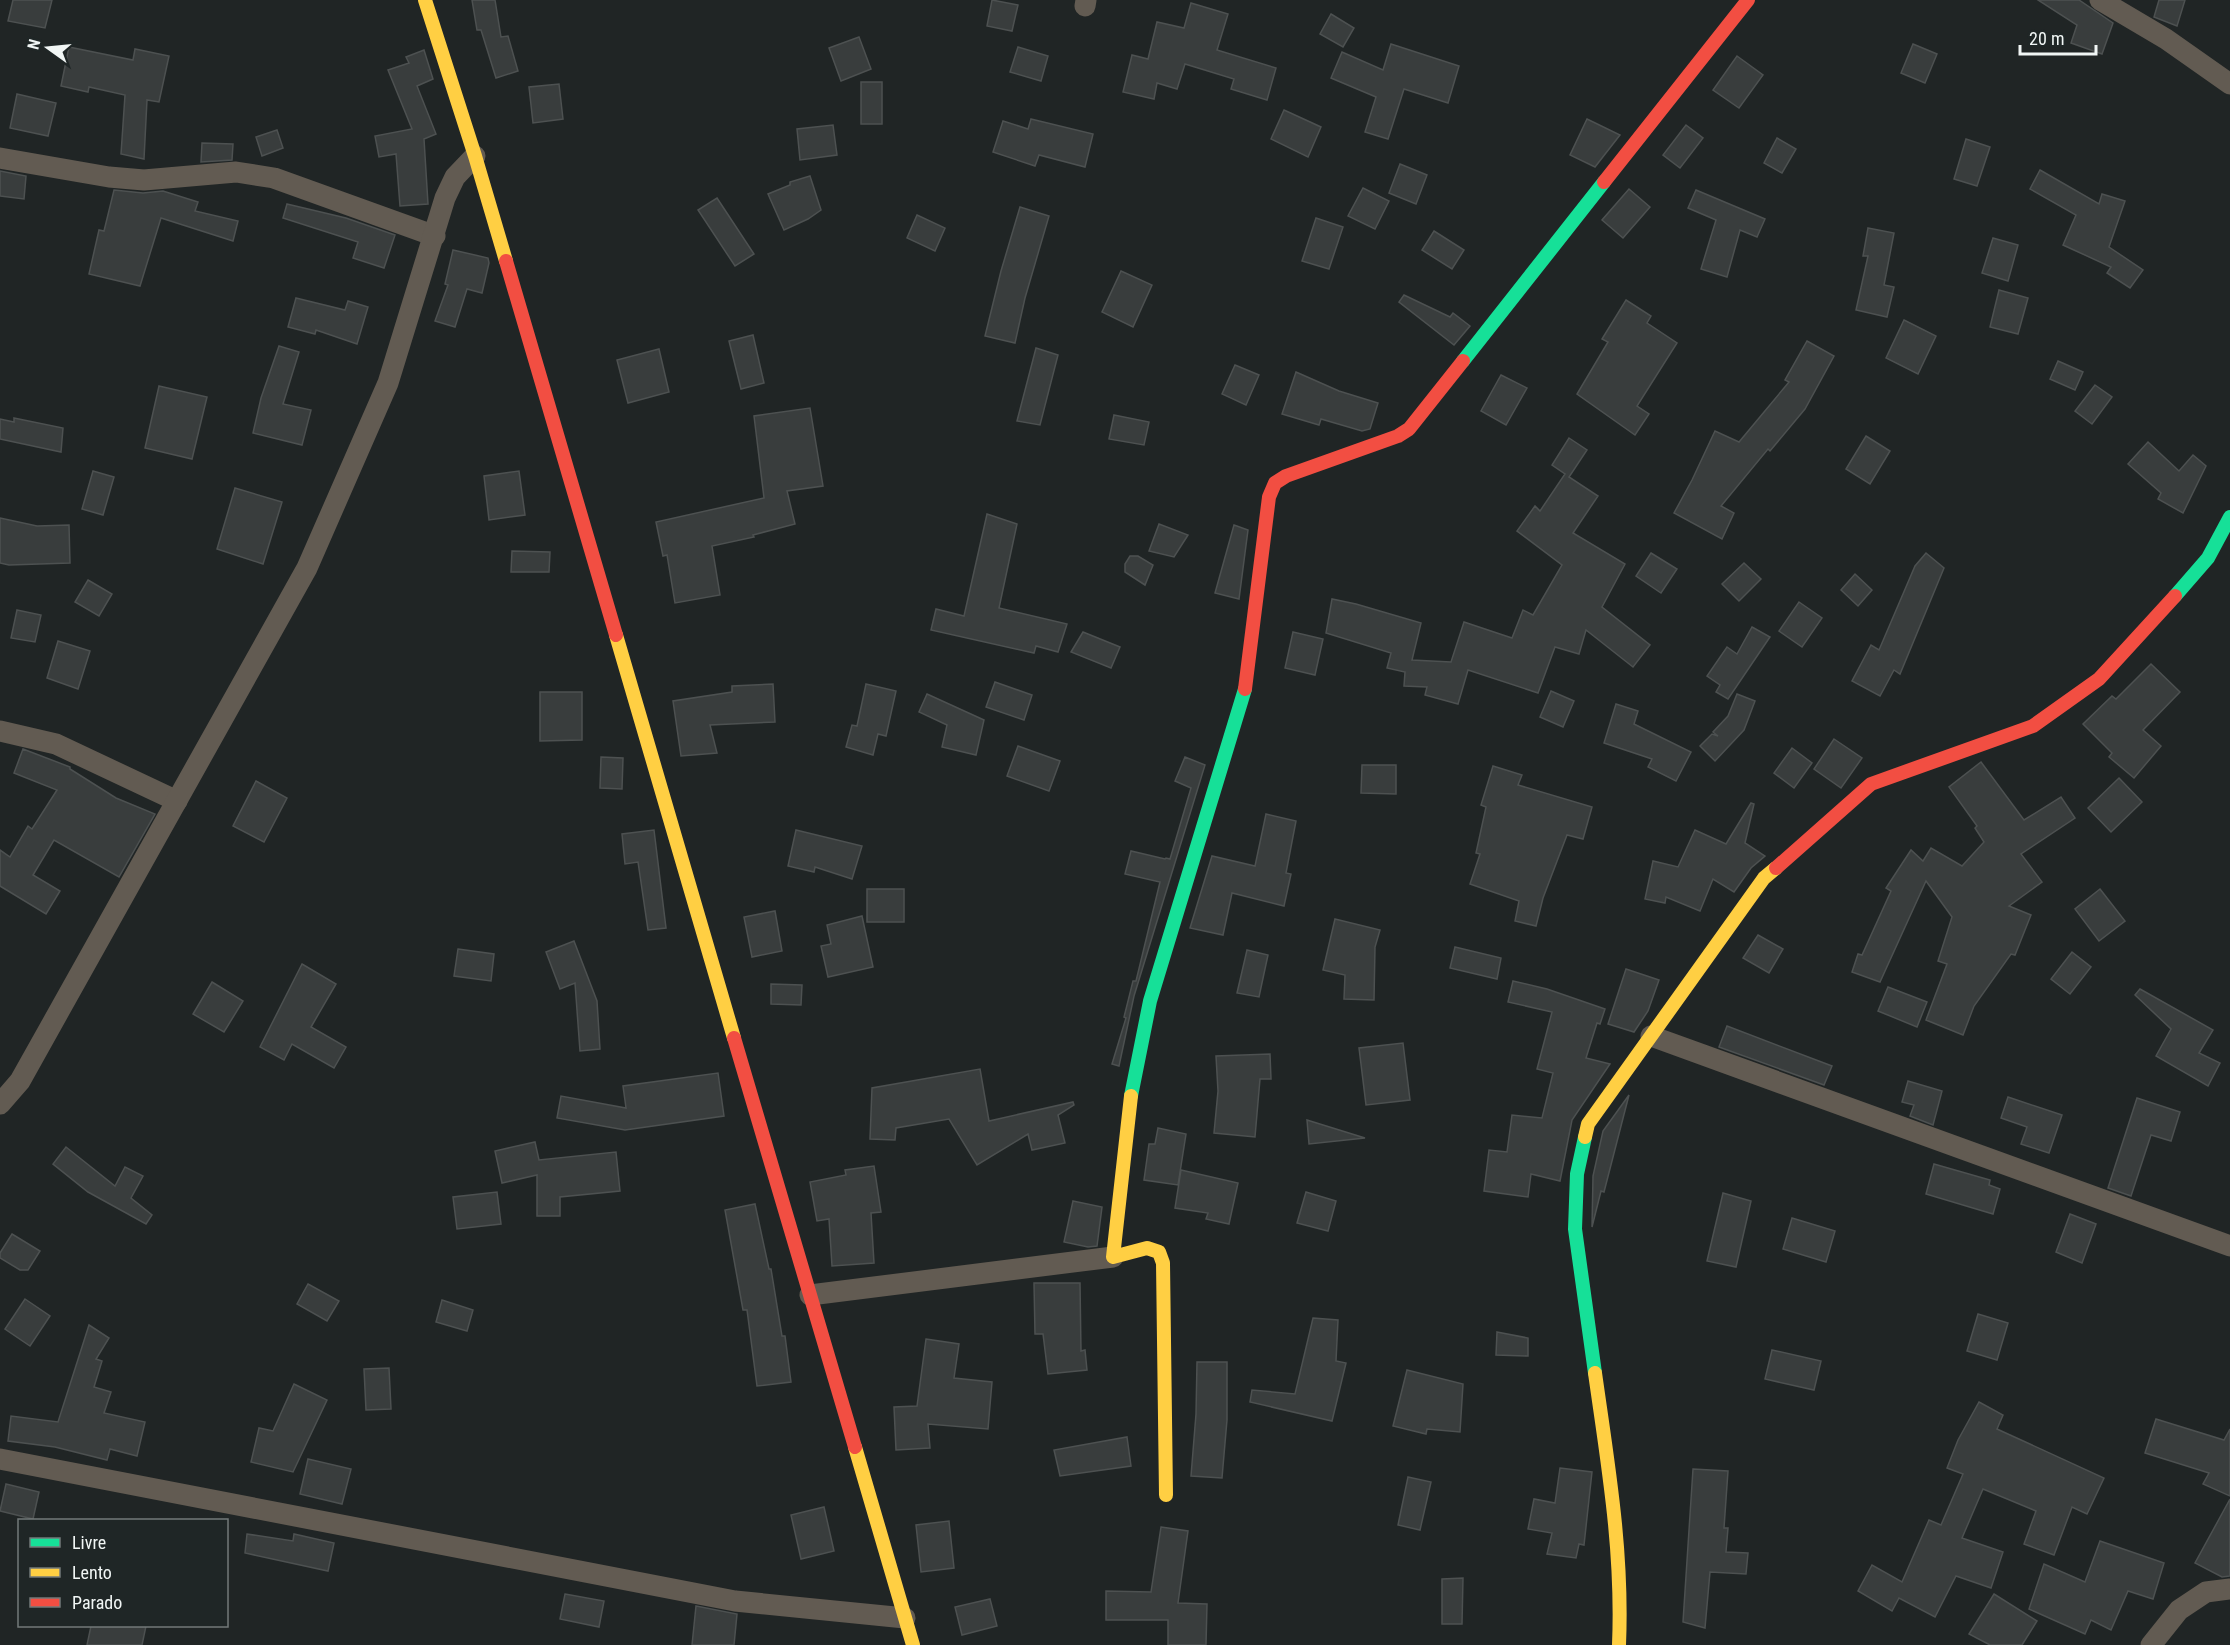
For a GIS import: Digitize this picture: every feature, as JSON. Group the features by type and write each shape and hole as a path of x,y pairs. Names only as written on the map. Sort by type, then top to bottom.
{"street":[{"path":"425,0 475,156 913,1645"},
{"path":"1113,1257 1132,1083 1150,1001 1244,694 1269,497 1275,483 1286,476 1398,436 1409,429 1748,0"},
{"path":"2100,0 2166,39 2230,84"},
{"path":"0,1104 20,1081 307,568 388,383 445,198 455,177 475,156"},
{"path":"0,158 109,177 144,180 236,172 274,178 435,236"},
{"path":"1618,1645 1621,1599 1618,1540 1575,1229 1577,1174 1588,1124 1764,878 1871,784 2032,726 2099,679 2208,558 2230,517"},
{"path":"0,731 56,744 177,801"},
{"path":"1651,1036 2230,1246"},
{"path":"810,1295 1113,1257 1147,1248 1159,1252 1163,1263 1166,1495"},
{"path":"0,1459 735,1601 905,1618"},
{"path":"2151,1645 2179,1610 2206,1592 2230,1589"}],"building":[{"path":"13,0 52,0 45,28 8,21"},
{"path":"472,0 495,0 501,37 508,36 518,71 496,78 481,30 477,30"},
{"path":"992,0 1018,5 1012,31 987,26"},
{"path":"2038,0 2079,0 2113,23 2102,54 2071,43 2077,25"},
{"path":"2159,0 2185,0 2177,26 2154,17"},
{"path":"1191,3 1228,14 1217,50 1276,68 1267,100 1231,89 1234,79 1185,64 1177,89 1157,83 1154,99 1123,92 1132,55 1148,59 1157,22 1184,28"},
{"path":"1331,14 1354,28 1343,47 1320,34"},
{"path":"859,37 871,69 841,81 829,48"},
{"path":"1391,44 1459,66 1448,103 1404,89 1388,139 1365,132 1376,97 1331,78 1342,52 1383,70"},
{"path":"1913,44 1937,54 1925,83 1901,73"},
{"path":"69,47 133,60 135,49 169,56 159,102 147,100 144,159 121,154 125,95 89,87 88,92 61,86"},
{"path":"1018,47 1048,56 1041,81 1010,72"},
{"path":"424,50 433,79 417,86 436,134 424,139 428,204 400,206 396,154 379,157 375,136 412,129 388,70 409,63 406,57"},
{"path":"1737,56 1763,75 1739,108 1713,90"},
{"path":"861,82 882,82 882,124 861,124"},
{"path":"559,84 563,119 533,123 529,87"},
{"path":"17,94 56,103 48,136 10,128"},
{"path":"1284,110 1321,127 1308,157 1271,139"},
{"path":"1031,119 1093,134 1085,167 1039,155 1035,166 993,152 1003,121 1028,129"},
{"path":"1587,119 1620,135 1595,167 1570,155"},
{"path":"833,125 837,155 800,160 797,129"},
{"path":"1686,125 1703,138 1680,168 1663,155"},
{"path":"277,130 283,148 262,156 256,137"},
{"path":"1777,138 1796,149 1782,173 1764,163"},
{"path":"1966,139 1990,147 1977,186 1954,179"},
{"path":"202,143 233,144 232,160 201,162"},
{"path":"1400,164 1427,175 1416,204 1389,193"},
{"path":"2040,170 2099,204 2102,194 2125,201 2109,247 2143,270 2130,288 2107,273 2111,267 2063,245 2076,215 2030,189"},
{"path":"0,171 26,176 24,199 0,196"},
{"path":"810,176 821,210 784,230 768,194 790,185 790,182"},
{"path":"1363,188 1389,201 1375,229 1348,216"},
{"path":"1629,189 1650,207 1623,238 1602,220"},
{"path":"114,190 143,193 163,191 198,202 195,211 238,221 233,241 161,218 140,286 89,274 99,230 104,231"},
{"path":"1696,190 1765,219 1757,237 1740,230 1727,277 1701,269 1716,220 1688,208"},
{"path":"717,198 754,254 735,266 698,210"},
{"path":"287,204 346,218 395,235 384,268 353,258 358,242 283,218"},
{"path":"1020,207 1049,216 1025,298 1015,343 985,336"},
{"path":"917,215 945,228 935,251 907,238"},
{"path":"1316,218 1343,227 1329,269 1302,261"},
{"path":"1868,228 1894,233 1884,285 1894,287 1887,317 1856,310 1868,256 1863,256"},
{"path":"1434,231 1464,250 1452,269 1422,250"},
{"path":"1993,238 2018,245 2008,281 1982,273"},
{"path":"453,250 488,258 489,263 482,293 467,289 455,327 435,321 448,285 445,284"},
{"path":"1121,271 1152,285 1133,327 1102,312"},
{"path":"1999,290 2028,298 2018,334 1990,327"},
{"path":"1404,295 1450,317 1453,313 1470,326 1454,345 1399,302"},
{"path":"296,298 345,310 348,301 368,307 357,344 316,330 315,334 288,327"},
{"path":"1626,300 1651,316 1647,323 1677,343 1637,406 1649,414 1635,435 1577,394 1608,342 1602,339"},
{"path":"1904,320 1936,336 1918,374 1886,358"},
{"path":"753,335 764,383 741,389 729,341"},
{"path":"1807,341 1834,356 1805,409 1721,506 1734,513 1722,539 1674,513 1715,431 1739,442 1789,382 1785,380"},
{"path":"279,346 299,352 283,404 311,410 302,445 253,433 261,398"},
{"path":"1036,348 1058,355 1040,425 1017,421"},
{"path":"659,349 669,392 628,403 617,360"},
{"path":"2058,361 2083,372 2075,390 2050,379"},
{"path":"1235,365 1259,375 1246,405 1222,394"},
{"path":"1296,372 1339,391 1378,403 1370,429 1362,431 1321,419 1319,425 1282,414"},
{"path":"1501,375 1527,388 1506,425 1481,411"},
{"path":"2095,385 2112,397 2092,424 2075,411"},
{"path":"159,386 207,397 192,459 145,448"},
{"path":"810,408 823,486 787,491 795,524 753,535 754,537 712,546 720,595 675,603 667,555 663,556 656,522 764,498 754,416"},
{"path":"1114,415 1149,422 1144,445 1109,439"},
{"path":"14,418 63,428 61,452 0,439 0,419 14,422"},
{"path":"1866,436 1890,451 1870,484 1846,469"},
{"path":"1569,438 1587,450 1569,477 1598,496 1573,533 1625,564 1602,607 1650,645 1633,667 1586,630 1579,654 1555,647 1538,693 1468,670 1458,704 1425,695 1427,687 1404,686 1405,672 1387,668 1391,653 1326,633 1332,599 1421,623 1412,660 1451,662 1464,622 1512,638 1523,610 1533,615 1562,565 1517,531 1535,506 1540,511 1565,474 1552,465"},
{"path":"2148,442 2179,471 2193,455 2206,466 2183,513 2158,499 2161,493 2128,464"},
{"path":"93,471 114,477 103,515 82,509"},
{"path":"519,471 525,515 489,520 484,476"},
{"path":"235,488 282,502 263,564 217,549"},
{"path":"987,514 1017,524 999,608 1067,624 1058,652 1036,646 1034,653 931,630 936,609 964,616"},
{"path":"0,518 37,526 69,525 70,563 9,565 0,563"},
{"path":"1159,524 1188,535 1174,557 1149,551"},
{"path":"1234,525 1248,530 1239,599 1215,593"},
{"path":"512,551 550,552 549,572 511,572"},
{"path":"1651,553 1677,569 1661,593 1636,576"},
{"path":"1926,553 1944,568 1900,674 1894,670 1880,696 1852,681 1871,645 1879,650 1915,566"},
{"path":"1130,556 1138,556 1153,565 1145,585 1125,572 1125,564"},
{"path":"1744,563 1761,579 1739,601 1722,584"},
{"path":"1855,574 1872,590 1858,606 1841,590"},
{"path":"88,580 112,594 99,616 75,602"},
{"path":"1799,602 1822,618 1802,647 1779,631"},
{"path":"17,610 41,615 35,642 11,638"},
{"path":"1752,627 1770,637 1728,699 1716,692 1720,685 1707,676 1727,647 1737,654"},
{"path":"1083,632 1120,647 1111,668 1071,652"},
{"path":"1293,632 1323,639 1315,675 1285,668"},
{"path":"58,641 90,651 78,689 47,678"},
{"path":"2151,664 2180,692 2143,730 2161,746 2134,778 2109,757 2112,753 2083,724 2112,696 2116,699"},
{"path":"995,682 1032,695 1024,720 986,707"},
{"path":"773,684 775,722 710,725 717,753 681,756 673,701 732,692 732,686"},
{"path":"866,684 896,691 886,736 878,734 873,755 846,747 852,725 857,726"},
{"path":"1551,691 1574,701 1563,727 1540,717"},
{"path":"540,692 582,692 582,740 540,741"},
{"path":"927,694 984,720 976,755 942,747 947,725 919,712"},
{"path":"1737,694 1755,701 1744,730 1715,761 1700,746 1712,734 1718,736 1713,732 1728,716"},
{"path":"1616,704 1638,711 1634,724 1691,752 1676,781 1648,767 1652,759 1604,743"},
{"path":"1834,739 1862,758 1841,788 1814,769"},
{"path":"1018,746 1060,761 1049,791 1007,776"},
{"path":"1792,748 1812,763 1794,788 1774,773"},
{"path":"23,749 70,767 116,798 155,814 119,877 54,840 33,875 60,891 46,914 0,886 0,850 10,857 28,826 32,829 57,790 14,773"},
{"path":"601,757 623,758 622,789 600,788"},
{"path":"1185,757 1205,765 1134,996 1119,1066 1112,1064 1126,1018 1124,1017 1133,981 1136,981 1160,882 1125,874 1131,851 1170,859 1191,788 1175,781"},
{"path":"1981,762 2024,820 2061,797 2075,818 2021,854 2042,882 2009,906 2031,915 2015,955 2011,954 1974,1006 1963,1035 1926,1020 1947,964 1938,961 1952,917 1926,881 1880,982 1852,972 1858,954 1862,955 1891,891 1886,888 1911,850 1923,861 1931,848 1962,866 1984,842 1975,828 1977,826 1949,787"},
{"path":"1362,765 1396,765 1396,794 1361,793"},
{"path":"1493,766 1522,775 1518,785 1592,807 1583,839 1567,835 1543,898 1536,926 1515,921 1519,901 1470,884 1480,854 1476,853 1486,807 1481,805"},
{"path":"2119,778 2142,802 2111,832 2088,808"},
{"path":"256,781 287,798 264,842 233,826"},
{"path":"1751,803 1754,804 1745,843 1765,856 1751,868 1734,892 1713,879 1700,911 1666,897 1665,903 1645,899 1653,861 1678,867 1695,830 1726,844"},
{"path":"1266,814 1296,821 1286,873 1291,874 1284,906 1232,893 1223,935 1190,928 1212,856 1255,866"},
{"path":"654,830 666,928 648,930 638,862 625,864 622,834"},
{"path":"796,830 862,846 852,879 815,867 814,872 788,866"},
{"path":"867,889 904,889 904,922 867,922"},
{"path":"2100,889 2125,921 2099,941 2075,909"},
{"path":"775,911 782,951 752,957 744,917"},
{"path":"862,916 873,967 828,977 821,946 831,944 827,925"},
{"path":"1335,919 1380,930 1375,947 1374,1000 1344,999 1345,975 1323,970"},
{"path":"1758,935 1783,949 1769,973 1743,958"},
{"path":"574,941 597,1001 600,1049 580,1051 575,983 560,989 546,952"},
{"path":"1455,947 1501,958 1497,979 1450,968"},
{"path":"458,949 494,954 491,981 454,976"},
{"path":"1247,950 1268,955 1259,997 1237,993"},
{"path":"2072,952 2091,967 2070,994 2051,979"},
{"path":"302,964 336,984 311,1027 346,1047 334,1068 292,1044 284,1060 260,1047"},
{"path":"1626,969 1659,980 1648,1011 1634,1032 1608,1024"},
{"path":"1513,981 1547,989 1605,1009 1600,1024 1597,1023 1586,1058 1610,1064 1572,1120 1560,1181 1531,1174 1528,1197 1484,1191 1489,1150 1507,1152 1512,1115 1542,1118 1553,1073 1537,1069 1552,1012 1508,1002"},
{"path":"212,982 243,1001 224,1032 193,1014"},
{"path":"771,984 802,985 801,1005 771,1004"},
{"path":"1888,987 1927,1002 1917,1027 1878,1011"},
{"path":"2140,989 2213,1030 2199,1053 2220,1063 2208,1086 2156,1056 2171,1029 2135,995"},
{"path":"1727,1026 1832,1066 1824,1085 1719,1047"},
{"path":"1403,1043 1410,1100 1366,1105 1359,1048"},
{"path":"1270,1054 1271,1079 1260,1079 1255,1137 1214,1133 1218,1091 1216,1056"},
{"path":"980,1069 989,1121 1073,1102 1074,1105 1058,1115 1065,1143 1032,1150 1028,1134 977,1165 949,1119 896,1128 895,1140 870,1139 872,1088"},
{"path":"718,1073 724,1116 625,1130 557,1118 561,1096 626,1108 623,1086"},
{"path":"1908,1081 1942,1091 1933,1125 1910,1116 1914,1105 1902,1102"},
{"path":"1629,1095 1604,1192 1601,1191 1592,1227 1593,1176 1603,1131"},
{"path":"2008,1097 2062,1115 2049,1153 2021,1144 2027,1127 2001,1118"},
{"path":"2137,1098 2180,1112 2171,1141 2151,1135 2131,1196 2108,1188"},
{"path":"1307,1120 1365,1138 1309,1144"},
{"path":"1158,1128 1186,1134 1178,1185 1144,1180 1149,1144 1155,1144"},
{"path":"535,1142 539,1160 616,1152 620,1191 560,1197 560,1216 537,1216 537,1175 502,1183 495,1151"},
{"path":"66,1147 115,1186 125,1167 143,1176 131,1198 152,1215 146,1224 88,1192 53,1164"},
{"path":"1934,1164 1990,1180 1989,1185 2000,1189 1993,1214 1926,1194"},
{"path":"874,1166 881,1212 871,1213 874,1263 832,1266 829,1219 817,1221 810,1182 846,1175 845,1170"},
{"path":"1181,1170 1238,1183 1229,1224 1206,1219 1208,1213 1175,1208"},
{"path":"497,1192 501,1224 457,1229 453,1197"},
{"path":"1306,1192 1336,1201 1328,1231 1297,1223"},
{"path":"1723,1193 1751,1201 1736,1267 1707,1261"},
{"path":"1073,1201 1102,1207 1097,1246 1088,1247 1064,1242"},
{"path":"755,1204 769,1269 771,1269 782,1336 785,1336 791,1382 757,1386 747,1310 743,1310 725,1210"},
{"path":"2070,1214 2096,1224 2082,1263 2056,1252"},
{"path":"1792,1218 1835,1231 1826,1262 1783,1249"},
{"path":"12,1234 40,1251 28,1270 20,1270 0,1258 0,1253"},
{"path":"1034,1283 1080,1283 1081,1351 1085,1350 1087,1370 1048,1374 1043,1334 1035,1334"},
{"path":"308,1284 339,1301 327,1321 297,1304"},
{"path":"25,1299 50,1316 30,1346 5,1329"},
{"path":"442,1300 473,1310 467,1331 436,1322"},
{"path":"1978,1314 2008,1323 1997,1360 1967,1351"},
{"path":"1313,1318 1338,1320 1336,1361 1346,1363 1332,1421 1250,1402 1252,1390 1295,1394"},
{"path":"89,1325 109,1338 96,1359 102,1361 94,1387 111,1392 104,1413 145,1422 137,1456 110,1449 107,1460 55,1447 8,1441 11,1416 58,1422"},
{"path":"1497,1332 1528,1338 1528,1356 1496,1355"},
{"path":"926,1339 959,1344 954,1378 992,1382 988,1429 928,1424 930,1448 896,1450 894,1407 917,1406"},
{"path":"1772,1350 1821,1361 1814,1390 1765,1379"},
{"path":"1197,1362 1227,1362 1227,1420 1222,1478 1191,1476"},
{"path":"389,1368 391,1409 366,1410 364,1369"},
{"path":"1407,1370 1463,1384 1460,1432 1427,1429 1426,1434 1393,1426"},
{"path":"294,1384 327,1400 293,1472 251,1462 259,1428 273,1431"},
{"path":"1979,1402 2003,1415 1997,1429 2104,1478 2087,1514 2072,1507 2054,1555 2024,1544 2036,1511 1983,1489 1962,1538 2003,1552 1991,1588 1956,1576 1935,1617 1899,1598 1892,1611 1858,1591 1872,1565 1902,1582 1929,1520 1941,1525 1963,1474 1947,1468 1958,1440"},
{"path":"2156,1419 2224,1440 2230,1429 2230,1496 2203,1484 2209,1473 2145,1453"},
{"path":"1127,1437 1131,1466 1060,1476 1054,1450"},
{"path":"308,1459 351,1469 342,1504 300,1494"},
{"path":"1560,1468 1592,1472 1584,1545 1579,1544 1576,1558 1547,1554 1552,1533 1528,1529 1534,1499 1555,1503"},
{"path":"1693,1469 1728,1471 1724,1528 1728,1528 1726,1552 1748,1553 1746,1574 1710,1572 1705,1628 1683,1622"},
{"path":"1408,1477 1431,1482 1420,1530 1398,1525"},
{"path":"6,1484 39,1492 33,1519 0,1511"},
{"path":"2230,1499 2230,1576 2222,1577 2195,1563"},
{"path":"824,1507 834,1551 801,1559 791,1515"},
{"path":"949,1521 954,1568 921,1572 916,1525"},
{"path":"1161,1527 1188,1531 1178,1603 1207,1604 1206,1645 1168,1645 1168,1620 1106,1620 1106,1591 1151,1592"},
{"path":"247,1534 293,1541 294,1534 334,1543 328,1571 245,1553"},
{"path":"2100,1541 2164,1563 2153,1599 2128,1591 2111,1630 2091,1620 2085,1634 2029,1609 2044,1564 2085,1582"},
{"path":"1463,1578 1462,1624 1442,1624 1442,1579"},
{"path":"565,1594 604,1601 599,1627 560,1619"},
{"path":"1994,1594 2037,1621 2022,1645 1990,1645 1969,1634"},
{"path":"990,1599 997,1626 962,1635 955,1607"},
{"path":"696,1606 737,1614 734,1645 692,1645"},
{"path":"91,1627 146,1627 142,1645 87,1645"}],"traffic: fast":[{"path":"1463,361 1604,182"},
{"path":"2175,596 2208,558 2230,517"},
{"path":"1131,1096 1150,1001 1245,689"},
{"path":"1585,1137 1577,1174 1575,1229 1595,1373"}],"traffic: slow":[{"path":"425,0 506,261"},
{"path":"616,635 734,1038"},
{"path":"1585,1137 1588,1124 1764,878 1776,868"},
{"path":"1131,1096 1113,1257 1147,1248 1159,1252 1163,1263 1166,1495"},
{"path":"1595,1373 1617,1542 1619,1645"},
{"path":"855,1447 913,1645"}],"traffic: jam":[{"path":"1604,182 1748,0"},
{"path":"506,261 616,635"},
{"path":"1245,689 1269,497 1275,483 1286,476 1398,436 1409,429 1463,361"},
{"path":"1776,868 1871,784 2033,726 2099,679 2175,596"},
{"path":"734,1038 855,1447"}]}
